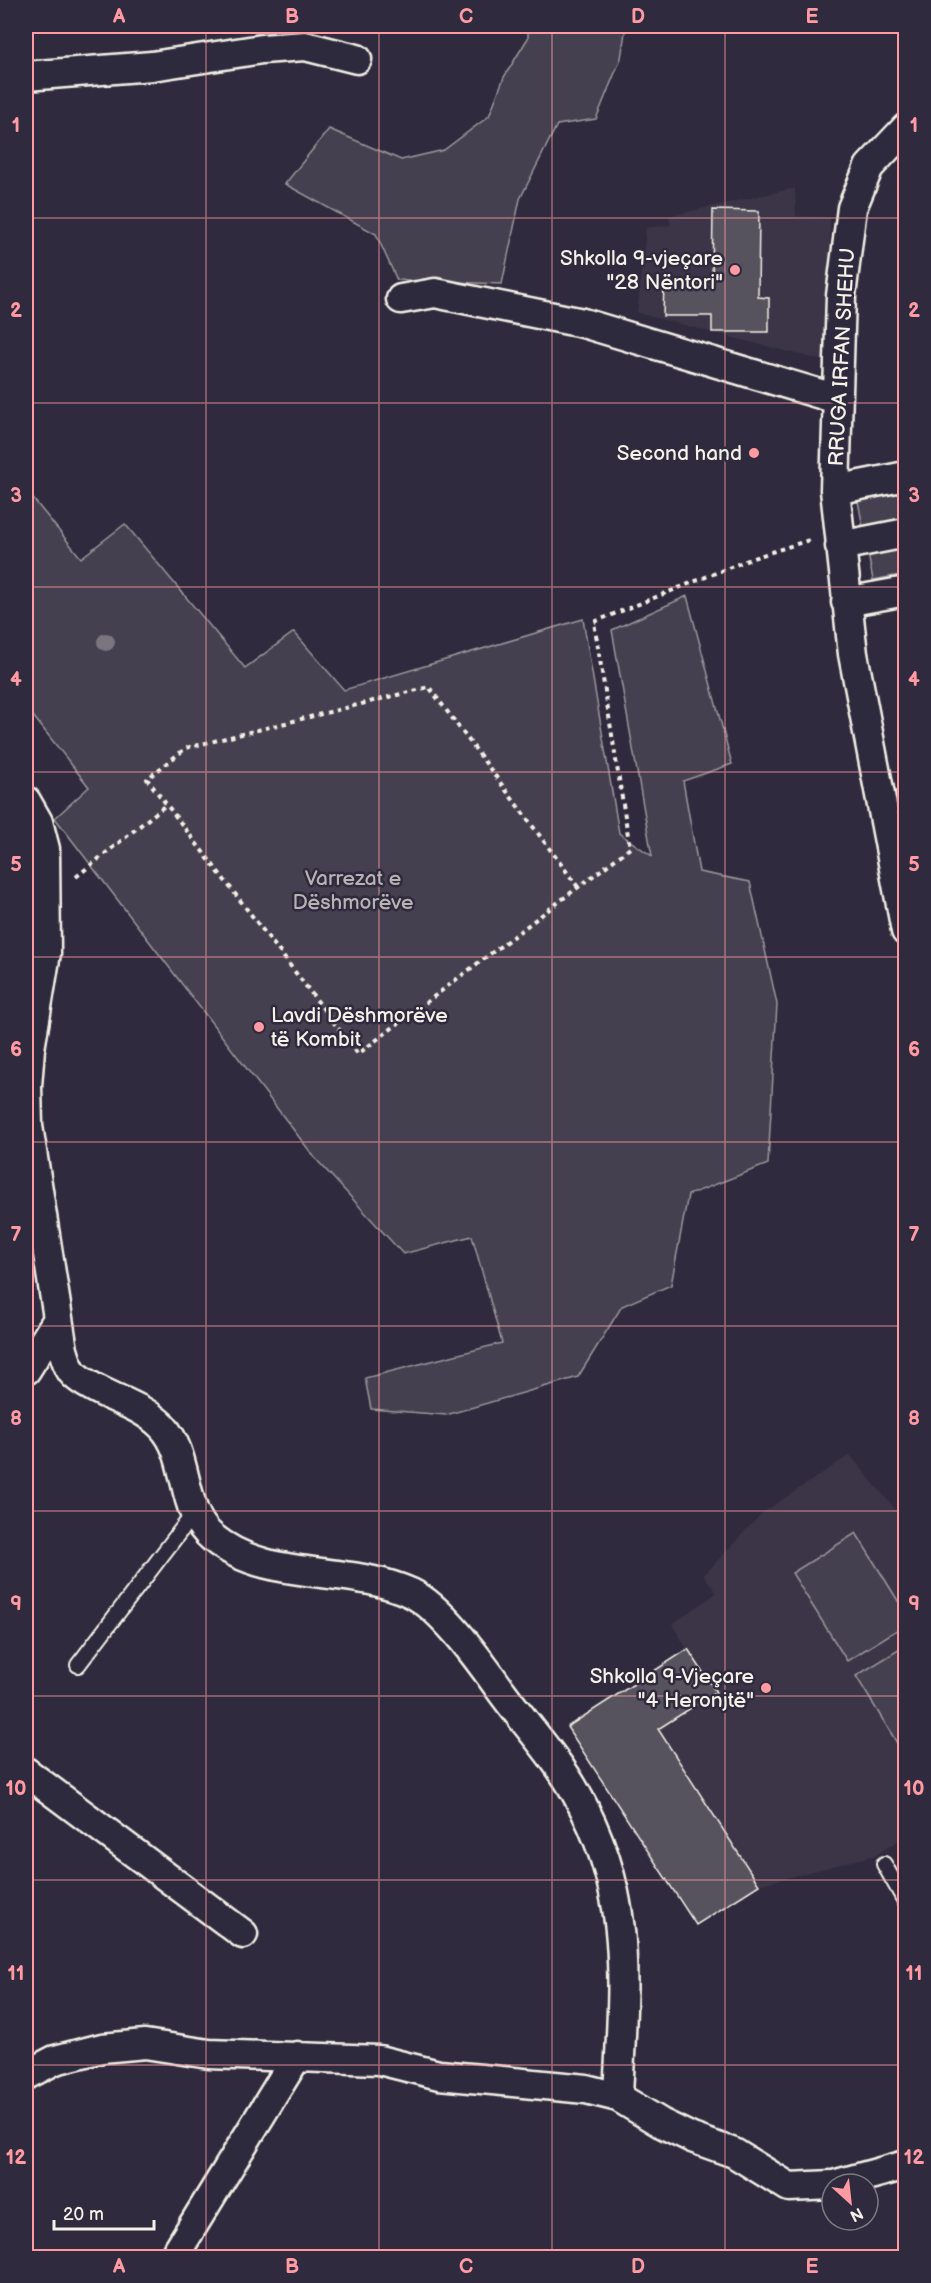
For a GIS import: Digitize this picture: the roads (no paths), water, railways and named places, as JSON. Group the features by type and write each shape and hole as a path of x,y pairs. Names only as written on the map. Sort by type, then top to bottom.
{"street":[{"path":"26,76 152,66 262,49 305,46 357,59"},
{"name":"RRUGA IRFAN SHEHU","path":"906,128 869,167 852,208 842,296 835,489 853,654 906,931"},
{"path":"401,299 435,293 583,323 837,399"},
{"path":"835,489 906,476"},
{"path":"839,538 906,533"},
{"path":"846,602 906,591"},
{"path":"26,801 38,822 45,849 46,901 36,955 28,1106 34,1170 63,1350 67,1365 76,1377"},
{"path":"58,1319 29,1357 76,1377 152,1416 168,1433 194,1514 209,1536 226,1549 255,1560 299,1570 381,1581 414,1594 447,1622 575,1791 599,1838 617,1897 624,1958 618,2097"},
{"path":"26,1772 243,1934"},
{"path":"26,2075 55,2060 102,2048 145,2044 208,2054 379,2060 439,2075 586,2089 618,2097 682,2133 734,2152 789,2187 820,2186"},
{"path":"173,2258 297,2056"},
{"path":"880,2172 906,2165"}],"lane":[{"path":"78,1665 194,1514"},
{"path":"884,1864 906,1903"}],"place":[{"name":"Shkolla 9-vjeçare \"28 Nëntori\"","path":"735,270"},
{"name":"Second hand","path":"754,453"},
{"name":"Lavdi Dëshmorëve të Kombit","path":"259,1027"},
{"name":"Shkolla 9-Vjeçare \"4 Heronjtë\"","path":"766,1688"}],"park label":[{"name":"Varrezat e Dëshmorëve","path":"353,890"}]}
